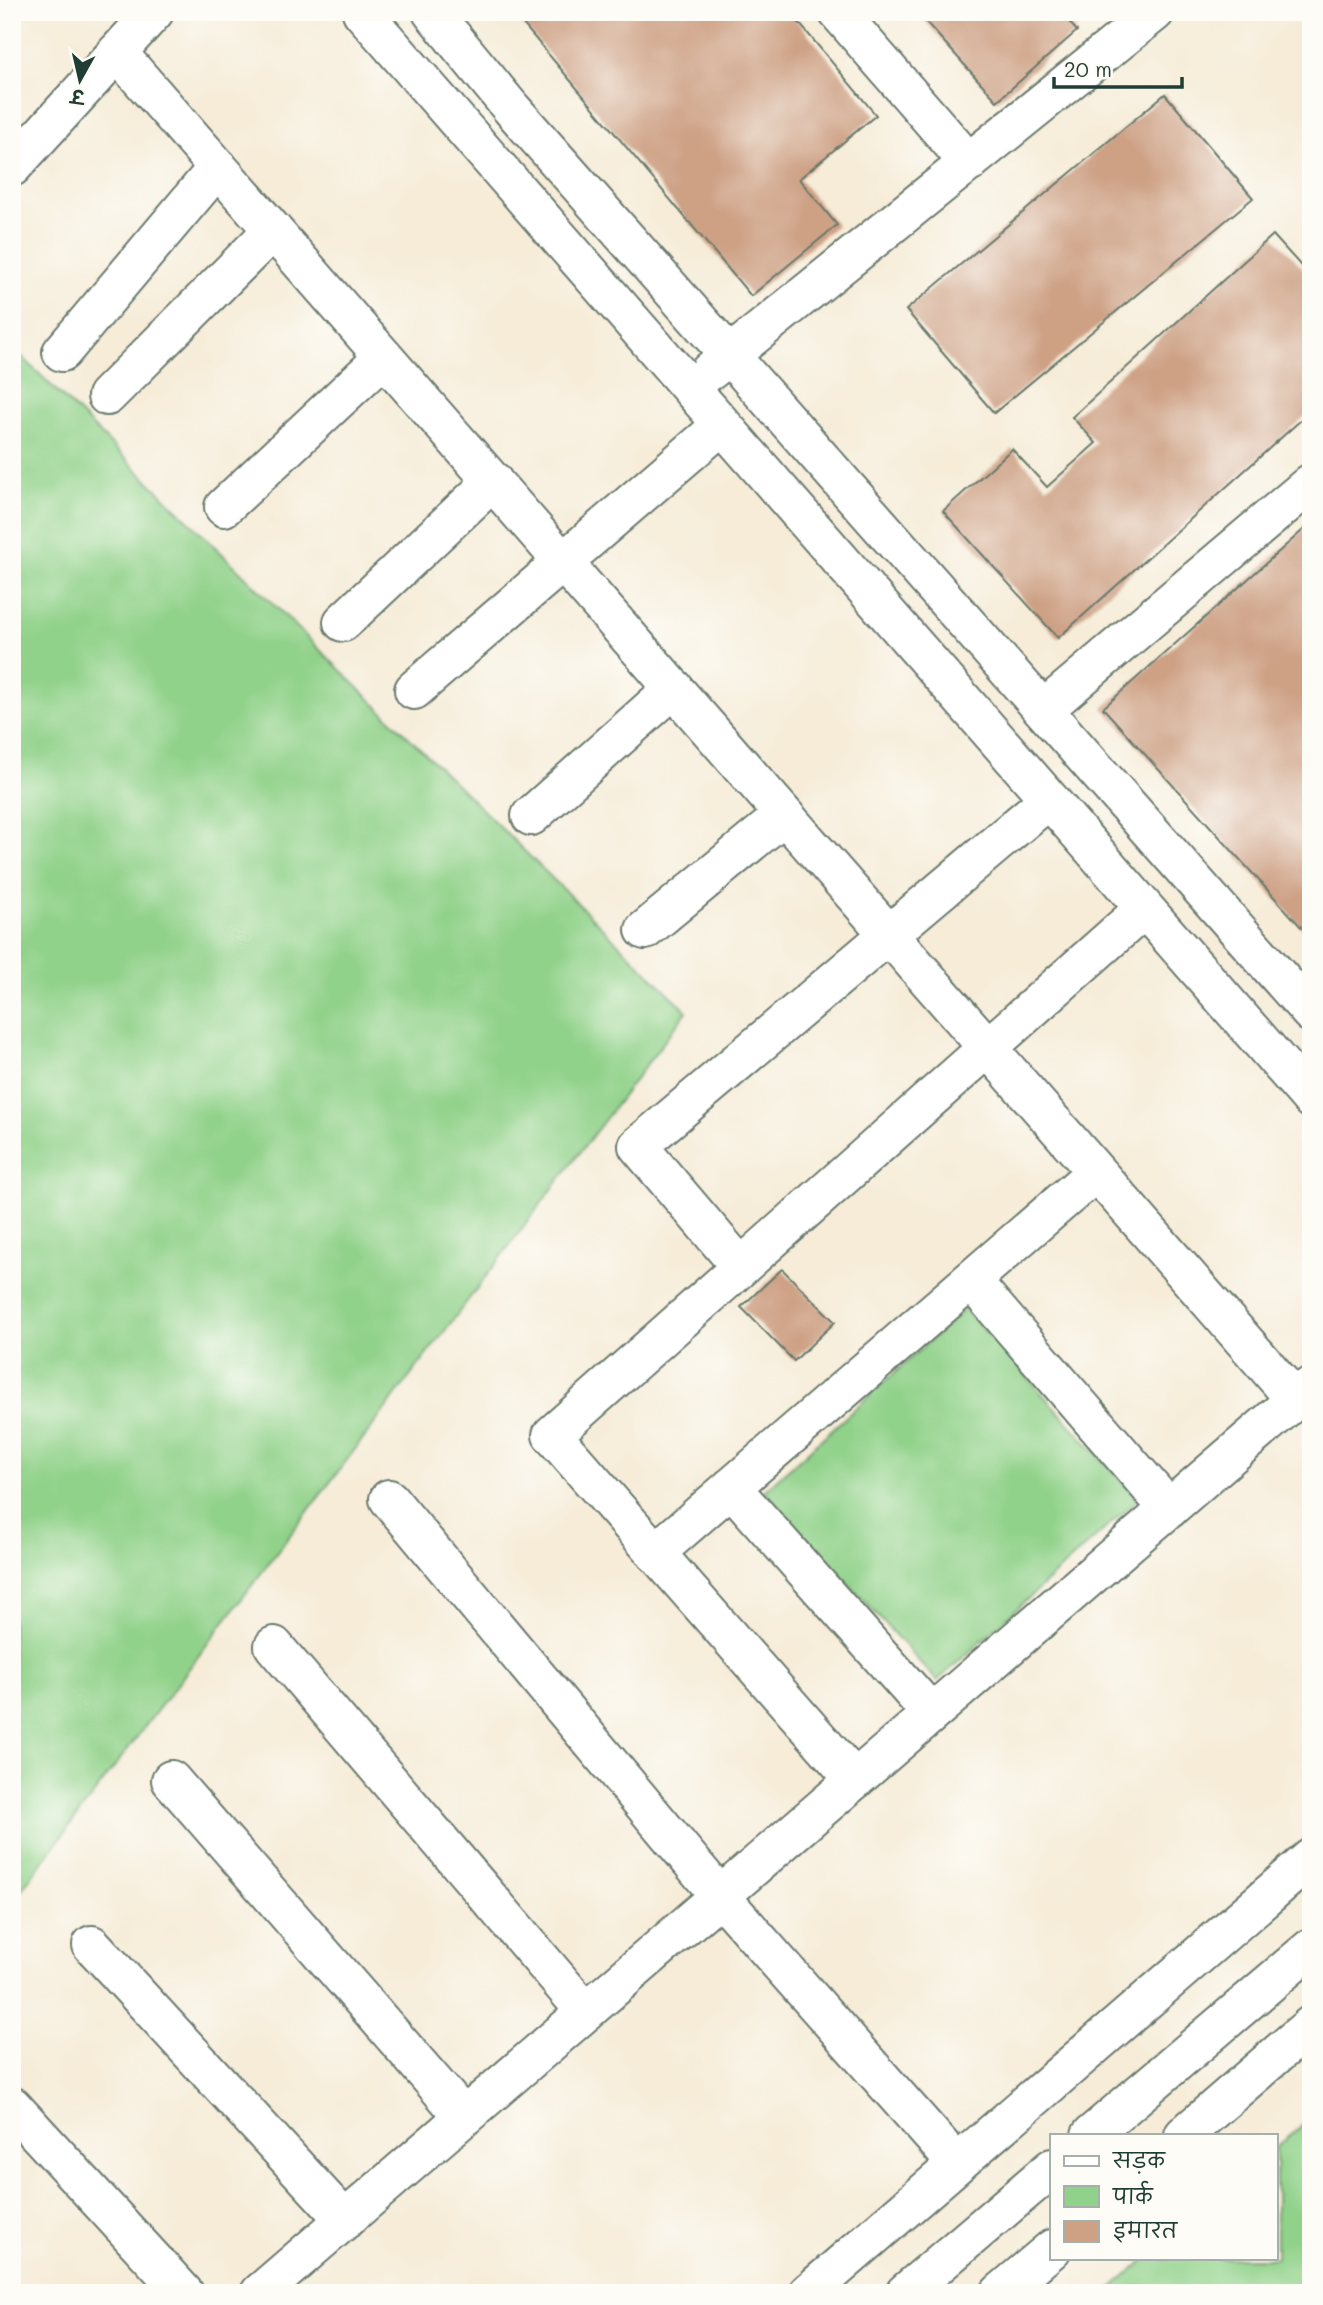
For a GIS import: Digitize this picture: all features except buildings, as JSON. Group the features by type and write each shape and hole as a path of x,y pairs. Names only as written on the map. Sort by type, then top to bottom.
{"street":[{"path":"12,167 154,12"},
{"path":"362,12 1311,1099"},
{"path":"432,12 511,108 1311,1013"},
{"path":"838,12 969,163"},
{"path":"690,388 1155,12"},
{"path":"117,52 1096,1172 1303,1393 260,2293"},
{"path":"62,352 218,167"},
{"path":"107,396 273,230"},
{"path":"224,507 384,357"},
{"path":"414,690 722,425"},
{"path":"343,622 493,481"},
{"path":"1044,709 1311,483"},
{"path":"530,817 674,688"},
{"path":"740,1266 638,1146 1048,800"},
{"path":"645,930 784,814"},
{"path":"855,1780 552,1435 1144,909"},
{"path":"655,1553 1096,1172"},
{"path":"971,1280 1169,1509"},
{"path":"731,1487 931,1713"},
{"path":"389,1499 720,1896 957,2164"},
{"path":"274,1646 586,2012"},
{"path":"172,1780 464,2117"},
{"path":"808,2293 1311,1858"},
{"path":"92,1945 345,2220"},
{"path":"1092,2134 1311,1948"},
{"path":"1185,2134 1311,2025"},
{"path":"12,2106 184,2293"},
{"path":"905,2293 1050,2170"},
{"path":"1000,2293 1050,2251"}],"green space":[{"path":"12,347 687,1011 12,1902"},
{"path":"965,1309 1138,1499 937,1681 764,1491"},
{"path":"1311,2118 1311,2293 1106,2293 1145,2260 1278,2260 1278,2146"}]}
